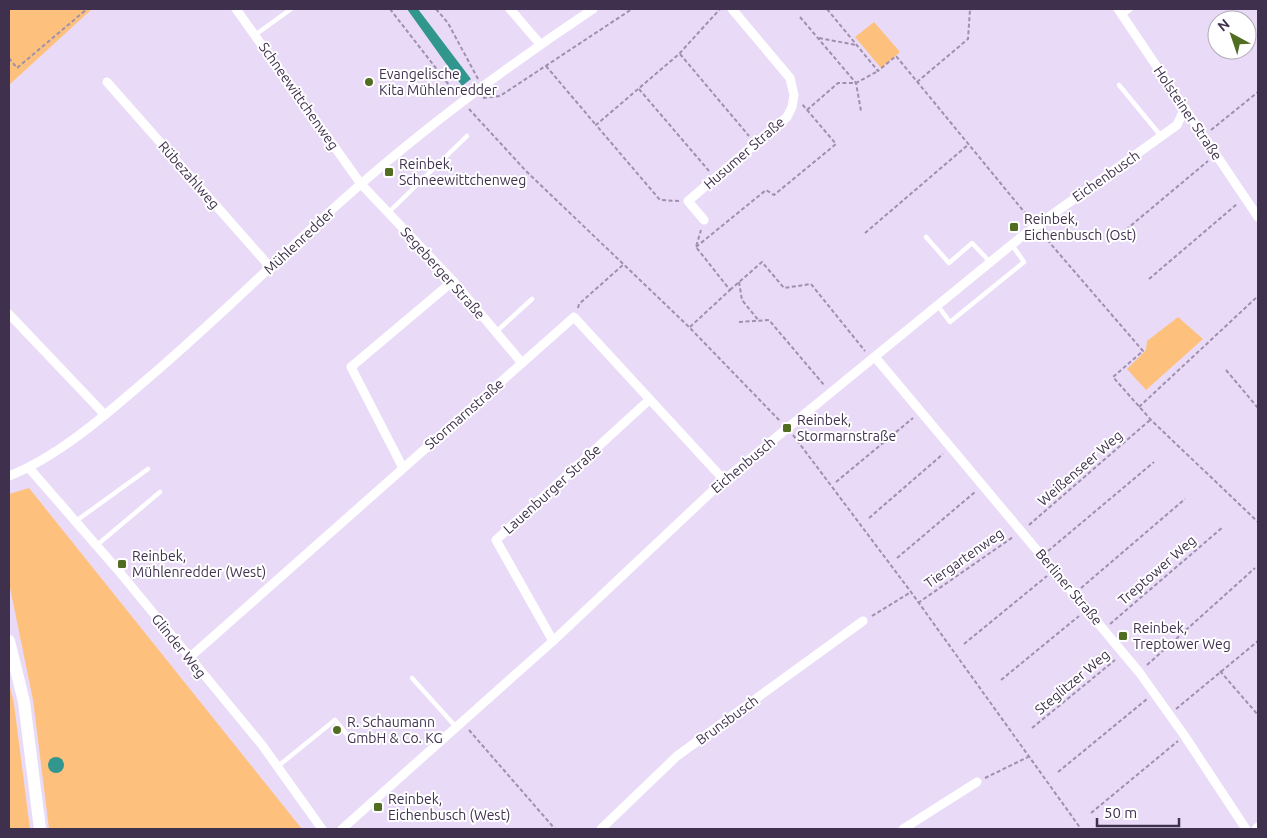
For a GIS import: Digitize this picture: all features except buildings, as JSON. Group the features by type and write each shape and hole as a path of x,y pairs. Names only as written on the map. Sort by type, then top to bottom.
{"main road":[{"path":"9,641 24,702 40,829"}],"street":[{"name":"Schneewittchenweg","path":"236,9 361,184"},
{"path":"510,9 540,44"},
{"name":"Mühlenredder","path":"9,476 29,468 105,415 196,338 361,184 461,101 540,44 593,9"},
{"path":"732,9 790,78 794,95"},
{"name":"Holsteiner Straße","path":"1121,12 1258,217"},
{"name":"Rübezahlweg","path":"107,82 270,268"},
{"name":"Husumer Straße","path":"688,201 787,117 792,107 794,95"},
{"name":"Eichenbusch","path":"342,829 553,641 724,480 990,262 1036,226 1177,125 1185,108"},
{"name":"Segeberger Straße","path":"361,184 453,281 522,363"},
{"path":"688,201 704,220"},
{"path":"403,468 351,367 453,281"},
{"path":"9,314 105,415"},
{"path":"574,317 724,480"},
{"name":"Stormarnstraße","path":"189,658 574,317"},
{"name":"Berliner Straße","path":"874,358 1088,608 1140,672 1246,829"},
{"name":"Lauenburger Straße","path":"553,641 496,540 649,400"},
{"name":"Glinder Weg","path":"29,468 97,545 262,745 322,829"},
{"name":"Brunsbusch","path":"601,829 677,756 863,621"},
{"path":"903,829 977,782"}],"lane":[{"path":"255,36 291,9"},
{"path":"1121,12 1131,9"},
{"path":"1120,85 1162,137"},
{"path":"388,213 467,136"},
{"path":"926,237 948,263 972,242 990,262"},
{"path":"937,304 950,322 1024,262 1012,245"},
{"path":"496,332 532,299"},
{"path":"76,521 148,469"},
{"path":"97,545 160,492"},
{"path":"412,678 460,725"},
{"path":"277,767 335,720 349,737"}],"path":[{"path":"9,58 17,68 88,9"},
{"path":"390,9 461,101 526,171 689,328 787,428 911,592 1081,829"},
{"path":"436,9 448,23 482,86"},
{"path":"481,98 500,96 632,9"},
{"path":"596,125 679,54 720,9"},
{"path":"827,9 878,71"},
{"path":"917,82 968,39 970,9"},
{"path":"800,17 856,83 861,111"},
{"path":"818,38 856,45"},
{"path":"679,54 756,143"},
{"path":"807,110 838,83 856,83 878,71 896,56 1036,226 1143,351 1113,377 1150,420 1258,522"},
{"path":"546,66 660,200 688,201"},
{"path":"639,89 715,178"},
{"path":"1203,136 1258,92"},
{"path":"696,247 766,190 774,195 836,144 794,95"},
{"path":"866,232 968,144"},
{"path":"1116,238 1216,155"},
{"path":"1149,279 1245,198"},
{"path":"696,247 704,220"},
{"path":"696,247 730,290"},
{"path":"689,328 762,262 784,288 811,284 874,358"},
{"path":"574,317 579,304 624,264"},
{"path":"739,282 742,300 759,321"},
{"path":"1139,407 1258,296"},
{"path":"739,322 769,320 831,393"},
{"path":"1226,370 1258,408"},
{"path":"836,482 920,411"},
{"name":"Weißenseer Weg","path":"1022,531 1150,420"},
{"path":"869,518 951,448"},
{"path":"1043,556 1154,462"},
{"path":"897,558 983,486"},
{"path":"1075,593 1185,499"},
{"name":"Treptower Weg","path":"1105,629 1223,527"},
{"name":"Tiergartenweg","path":"918,602 1022,531"},
{"path":"1140,672 1255,568"},
{"path":"964,644 1054,570"},
{"path":"863,621 911,592"},
{"path":"1001,680 1088,608"},
{"path":"1170,714 1258,641"},
{"name":"Steglitzer Weg","path":"1032,728 1124,652"},
{"path":"1220,671 1258,715"},
{"path":"1058,772 1155,693"},
{"path":"460,725 555,829"},
{"path":"1091,813 1184,735"},
{"path":"977,782 1029,756"}],"shaded area":[{"path":"9,9 92,9 9,85"},
{"path":"407,9 418,9 471,79 462,86"},
{"path":"874,22 900,52 881,68 855,37"},
{"path":"1178,317 1203,339 1146,390 1127,369 1146,350 1147,341"},
{"path":"29,488 302,829 49,829 33,700 9,583 9,494"},
{"path":"9,683 14,704 30,829 9,829"},
{"path":"56,757 64,765 56,773 48,765"}],"place":[{"name":"Evangelische Kita Mühlenredder","path":"369,82"},
{"name":"Reinbek, Schneewittchenweg","path":"389,172"},
{"name":"Reinbek, Eichenbusch (Ost)","path":"1014,227"},
{"name":"Reinbek, Stormarnstraße","path":"787,428"},
{"name":"Reinbek, Mühlenredder (West)","path":"122,564"},
{"name":"Reinbek, Treptower Weg","path":"1123,636"},
{"name":"R. Schaumann GmbH & Co. KG","path":"337,730"},
{"name":"Reinbek, Eichenbusch (West)","path":"378,807"}]}
